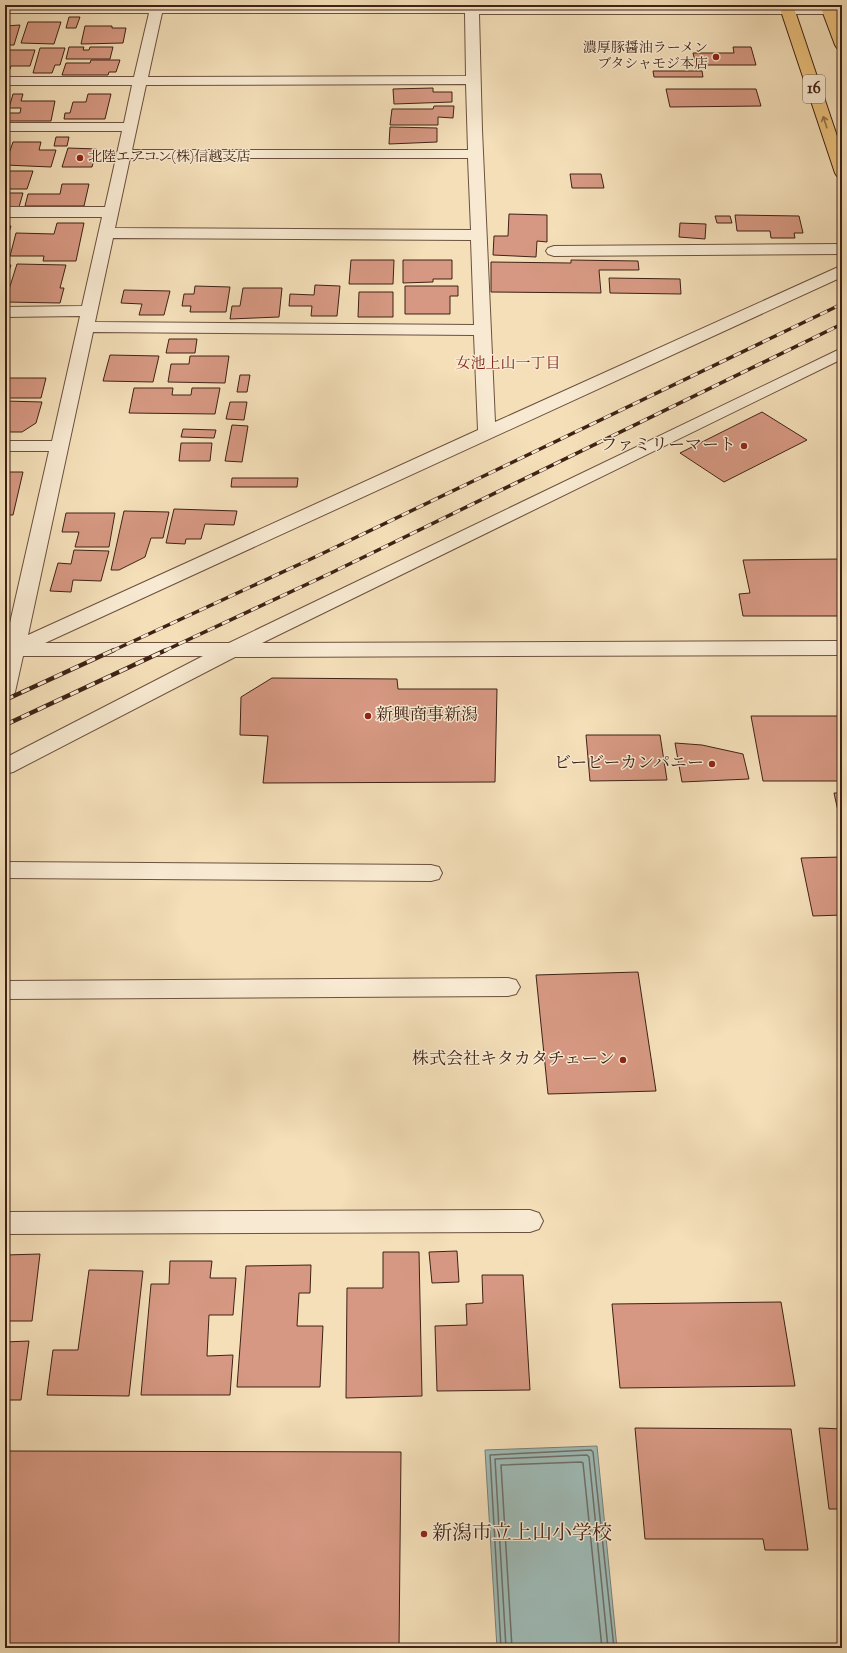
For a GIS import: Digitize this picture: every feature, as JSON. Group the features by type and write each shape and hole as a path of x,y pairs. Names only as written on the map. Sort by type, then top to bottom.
{"main road":[{"name":"16","path":"787,7 842,173"},
{"path":"833,8 842,45"}],"street":[{"path":"5,692 8,650 59,446 125,154 156,7"},
{"path":"5,9 156,7 443,7 472,10 787,7 833,8"},
{"path":"472,10 472,80 480,235 482,330 487,433"},
{"path":"5,81 472,80"},
{"path":"5,127 130,127"},
{"path":"125,154 476,154"},
{"path":"5,212 111,212"},
{"path":"106,233 480,235"},
{"path":"554,251 842,249"},
{"path":"8,650 842,271"},
{"path":"5,312 87,319 482,330"},
{"path":"5,766 232,650 842,353"},
{"path":"5,446 59,446"},
{"path":"8,650 842,648"},
{"path":"5,870 431,873"},
{"path":"5,990 508,987"},
{"path":"5,1222 530,1221"}],"water":[{"path":"597,1446 617,1648 497,1648 485,1450"}],"building":[{"path":"69,17 80,17 76,28 66,28"},
{"path":"28,22 61,22 54,44 21,43"},
{"path":"20,25 14,45 5,45 5,26"},
{"path":"85,26 112,26 112,28 126,28 123,43 81,44"},
{"path":"69,47 84,47 83,50 89,50 90,47 113,47 110,59 66,59"},
{"path":"733,47 751,47 756,65 696,65 693,53 734,53"},
{"path":"40,48 65,48 60,65 55,65 52,73 33,73"},
{"path":"6,50 35,50 30,66 11,66 8,74 5,74"},
{"path":"91,60 120,60 116,72 109,72 108,75 62,75 66,63 90,63"},
{"path":"653,71 702,71 703,77 654,77"},
{"path":"433,88 433,92 452,92 452,102 394,104 393,89"},
{"path":"666,89 756,89 761,106 670,107"},
{"path":"13,94 23,94 21,101 55,101 51,121 5,121 6,113 20,113 21,108 9,108"},
{"path":"88,94 111,94 105,119 64,119 65,113 70,113 73,102 86,102"},
{"path":"434,106 454,106 453,118 438,117 438,125 390,125 392,109 433,109"},
{"path":"390,127 437,128 437,142 389,144"},
{"path":"56,137 69,137 67,146 54,146"},
{"path":"13,142 41,142 39,150 56,150 51,167 5,165"},
{"name":"北陸エアコン(株)信越支店","path":"68,148 97,149 92,167 62,167"},
{"path":"5,171 33,171 27,189 5,189"},
{"path":"570,174 601,174 604,188 572,188"},
{"path":"62,184 89,184 84,206 25,206 28,194 60,194"},
{"path":"5,193 23,193 19,207 5,206"},
{"path":"509,214 547,215 547,242 537,241 536,257 493,255 494,236 508,236"},
{"path":"735,215 799,216 803,233 794,233 795,238 771,238 770,231 737,231"},
{"path":"715,216 730,216 732,223 717,223"},
{"path":"57,223 84,223 76,261 43,261 44,256 10,256 16,233 54,234"},
{"path":"680,223 706,224 705,239 679,237"},
{"path":"5,226 11,226 5,245"},
{"path":"351,260 394,260 393,284 349,284"},
{"path":"403,260 452,260 452,279 433,279 433,282 403,283"},
{"path":"571,260 638,261 639,270 599,270 601,293 491,292 491,262 571,263"},
{"path":"17,264 66,265 60,288 64,288 60,303 5,302"},
{"path":"5,265 11,265 5,284"},
{"path":"609,278 680,279 681,294 610,293"},
{"path":"315,285 340,286 337,316 311,316 312,306 289,306 290,294 314,295"},
{"path":"195,286 230,287 226,312 190,312 191,306 182,306 184,294 194,294"},
{"path":"405,286 458,286 458,296 450,296 450,314 405,314"},
{"path":"243,288 282,288 279,317 230,319 232,306 240,306"},
{"path":"124,290 170,291 164,315 139,315 142,304 121,303"},
{"path":"359,292 393,292 393,317 358,317"},
{"path":"169,339 197,339 195,353 166,353"},
{"path":"110,355 159,356 153,382 103,381"},
{"path":"190,356 229,356 225,383 168,382 171,364 189,364"},
{"path":"240,375 250,375 247,392 237,392"},
{"path":"5,378 46,378 41,398 5,398"},
{"path":"134,388 173,388 172,395 191,395 192,388 220,388 215,414 129,413"},
{"path":"5,401 42,402 36,423 22,432 5,432"},
{"path":"230,402 247,402 244,420 226,419"},
{"name":"ファミリーマート","path":"762,412 807,440 724,482 680,453"},
{"path":"232,425 248,426 242,462 225,461"},
{"path":"183,429 216,430 214,438 181,437"},
{"path":"181,443 212,443 210,461 179,461"},
{"path":"5,472 23,472 13,515 5,515"},
{"path":"232,478 298,478 297,487 231,487"},
{"path":"174,509 237,511 234,525 205,524 201,539 186,539 185,544 166,543"},
{"path":"124,511 169,512 163,538 151,538 145,557 119,570 111,570"},
{"path":"66,513 115,513 109,547 75,547 79,532 62,532"},
{"path":"74,550 109,551 101,581 73,580 71,592 50,591 58,563 71,564"},
{"path":"842,559 842,616 743,616 739,594 750,593 743,560"},
{"name":"新興商事新潟","path":"272,678 397,679 398,689 497,689 495,782 263,783 268,736 240,735 241,697"},
{"path":"751,716 842,716 842,781 763,781"},
{"path":"586,735 660,735 667,780 590,781"},
{"path":"675,743 702,745 743,754 749,779 682,782"},
{"path":"834,793 842,793 842,811 838,811"},
{"path":"842,857 842,915 813,916 801,858"},
{"path":"638,972 656,1091 548,1094 536,975"},
{"path":"457,1251 459,1282 432,1283 429,1252"},
{"path":"383,1252 419,1252 422,1396 346,1398 347,1288 383,1288"},
{"path":"40,1254 32,1321 5,1321 5,1255"},
{"path":"170,1261 212,1261 210,1278 236,1278 233,1315 209,1315 207,1356 233,1355 230,1395 141,1395 151,1284 169,1284"},
{"path":"311,1265 310,1293 299,1293 297,1326 323,1326 320,1387 237,1387 246,1266"},
{"path":"89,1270 143,1271 129,1396 47,1395 53,1350 78,1350"},
{"path":"482,1275 523,1275 530,1390 437,1391 435,1326 467,1325 466,1304 483,1303"},
{"path":"781,1302 795,1386 620,1388 612,1304"},
{"path":"29,1341 21,1400 5,1400 5,1342"},
{"path":"635,1428 791,1429 808,1550 765,1550 763,1539 645,1539"},
{"path":"819,1428 842,1429 842,1509 829,1509"},
{"path":"5,1451 401,1452 399,1648 5,1648"}],"railway":[{"path":"112,651 313,558 842,304"},
{"path":"164,651 331,573 842,324"},
{"path":"5,700 114,650"},
{"path":"5,725 166,650"}],"place":[{"name":"濃厚豚醤油ラーメン ブタシャモジ本店","path":"716,57"},
{"name":"北陸エアコン(株)信越支店","path":"80,158"},
{"name":"ファミリーマート","path":"744,446"},
{"name":"新興商事新潟","path":"368,716"},
{"name":"ビービーカンパニー","path":"712,764"},
{"name":"株式会社キタカタチェーン","path":"623,1060"},
{"name":"新潟市立上山小学校","path":"424,1534"}],"district":[{"name":"女池上山一丁目","path":"508,364"}]}
